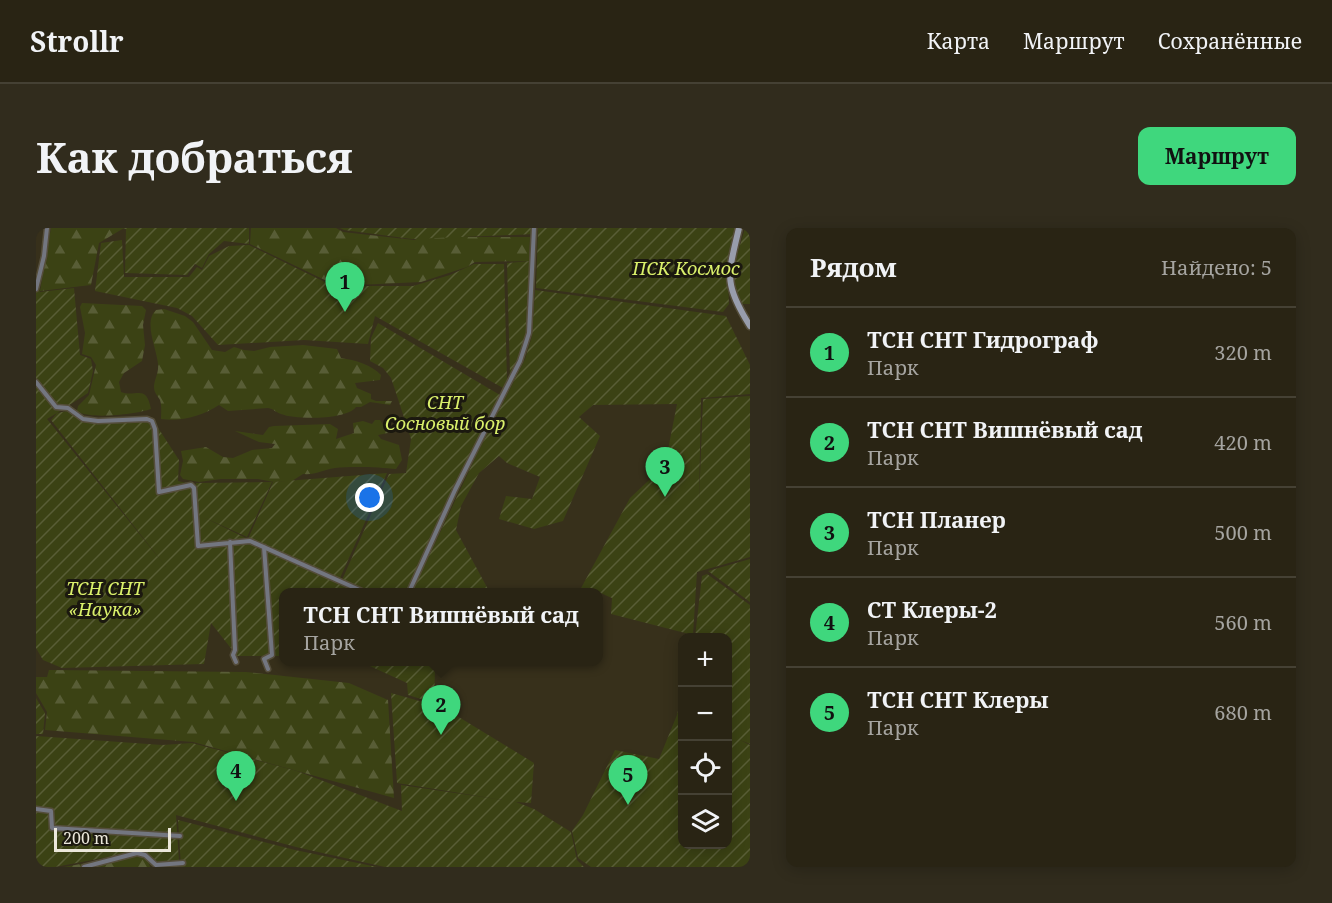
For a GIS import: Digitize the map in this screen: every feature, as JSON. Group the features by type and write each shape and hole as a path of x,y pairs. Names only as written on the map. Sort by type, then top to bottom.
{"main road":[{"path":"740,228 730,265 730,290 750,326"}],"street":[{"path":"36,289 44,256 47,228"},
{"path":"411,588 466,466 520,361 529,333 534,228"},
{"path":"36,382 56,407 68,408 83,419 98,421 147,419 152,422 155,429 159,492 191,485 194,488 198,546 250,541 355,588"},
{"path":"230,542 235,650 232,655 236,662"},
{"path":"264,547 272,655 264,659 268,669"},
{"path":"36,809 51,811 52,828 180,836"},
{"path":"84,867 137,853 145,855 156,865 183,863"}],"green space":[{"path":"51,228 124,228 99,243 91,285 40,291"},
{"path":"121,228 249,228 249,244 224,241 209,254 202,268 195,264 187,275 125,273 126,229"},
{"path":"251,228 336,228 343,232 414,240 437,231 466,237 530,237 529,261 475,262 467,267 421,282 356,285 331,283 250,244"},
{"path":"340,228 536,228 536,234 412,239"},
{"name":"ПСК Космос","path":"538,228 737,228 727,262 729,304 723,312 536,288"},
{"path":"745,228 750,228 750,304 740,304 732,287 734,266"},
{"path":"122,240 124,277 189,277 197,267 202,270 209,256 229,246 249,245 331,285 413,286 450,275 474,264 504,264 507,380 503,388 375,316 368,344 304,340 218,345 192,316 177,308 95,291 101,243"},
{"path":"530,261 526,335 510,375 507,263"},
{"path":"36,279 40,292 74,288 80,355 91,359 93,371 88,393 57,413 67,411 79,419 151,417 179,460 178,481 196,485 196,483 272,482 247,537 203,517 248,539 273,482 387,473 340,578 342,580 389,474 406,473 411,439 391,378 383,368 370,361 371,338 378,323 500,395 409,588 363,588 356,585 362,588 279,588 279,656 237,656 211,623 204,664 62,668 43,660 36,648","holes":["57,413 51,420 166,567 47,419"]},
{"path":"535,290 726,316 750,365 750,394 701,398 699,502 703,399 750,396 750,557 697,572 693,633 611,614 612,598 603,594 603,588 581,588 630,498 665,465 677,404 593,405 579,417 600,436 563,521 534,529 499,519 506,496 532,499 540,477 507,463 499,456 479,473 461,506 456,530 487,588 414,588 525,359 532,336"},
{"path":"82,303 142,306 146,310 143,325 145,345 142,361 124,373 119,382 121,392 140,393 146,396 151,409 102,416 77,411 78,406 89,395 96,365 91,357 82,354 85,333 80,307"},
{"path":"164,309 185,316 193,322 212,350 225,352 234,347 254,351 270,347 303,345 337,349 341,358 373,368 381,375 380,380 355,383 357,388 371,394 371,399 376,401 392,401 390,405 370,402 342,414 320,418 288,416 268,408 228,411 219,405 191,417 176,420 161,419 161,402 154,389 158,364 151,321 156,310"},
{"path":"375,420 380,420 388,433 378,435 381,439 399,445 402,460 396,469 335,468 303,474 292,481 274,482 258,479 221,479 199,482 183,479 180,475 183,461 181,451 206,447 223,457 233,458 252,450 272,448 275,444 259,442 235,431 263,435 269,427 274,426 330,424 338,429 336,439 354,433 353,423 363,421 372,424"},
{"path":"750,559 750,602 708,571"},
{"path":"707,574 750,605 750,744 740,740 750,745 750,867 591,867 578,858 572,831 583,815 615,750 659,759 678,711 678,849 732,849 732,633 695,633 702,576"},
{"path":"370,666 438,666 435,670 434,703 408,695 407,683"},
{"path":"49,670 246,672 349,683 388,700 394,798 193,742 45,730 47,712 36,693 36,677 47,677"},
{"path":"391,693 444,708 534,763 531,803 516,802 534,809 571,832 577,860 584,867 385,867 296,847 176,815 179,861 151,866 146,850 55,867 36,867 36,736 162,745 192,743 297,771 402,811 401,785 503,800 397,783"},
{"path":"36,698 45,713 43,734 36,734"},
{"path":"178,820 295,850 377,867 181,867"},
{"path":"146,852 150,867 64,867"}],"place":[{"name":"ТСН СНТ Гидрограф","path":"345,312"},
{"name":"ТСН Планер","path":"665,497"},
{"name":"ТСН СНТ Вишнёвый сад","path":"441,735"},
{"name":"СТ Клеры-2","path":"236,801"},
{"name":"ТСН СНТ Клеры","path":"628,805"}],"park label":[{"name":"СНТ Сосновый бор","path":"445,412"},
{"name":"ТСН СНТ «Наука»","path":"105,598"}]}
